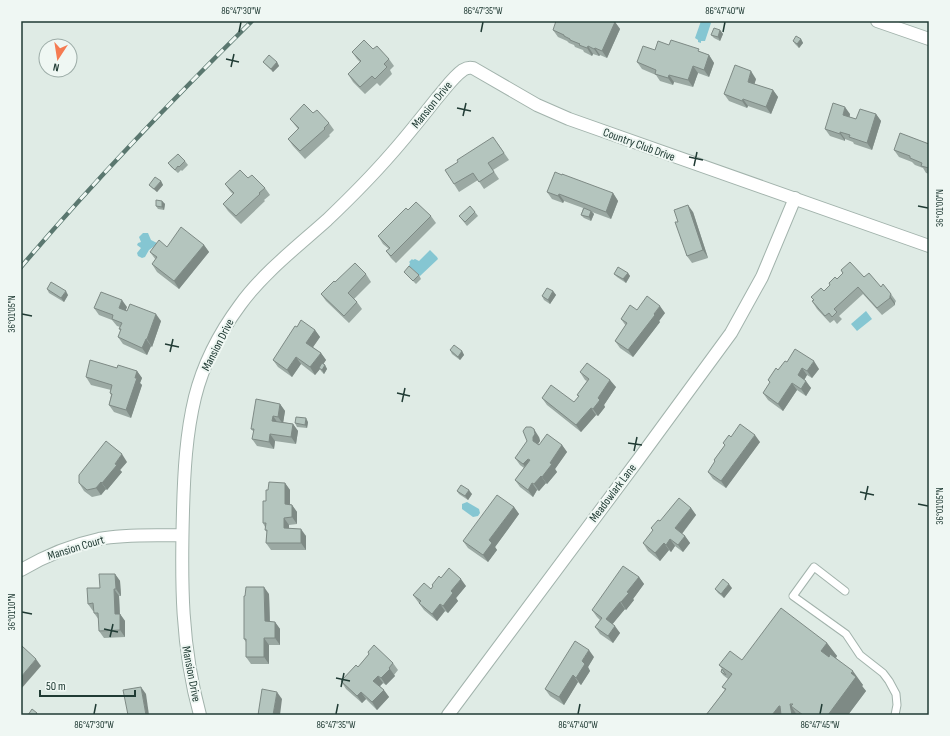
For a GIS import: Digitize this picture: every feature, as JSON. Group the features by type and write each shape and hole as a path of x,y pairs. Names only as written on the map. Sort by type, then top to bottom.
{"street":[{"path":"877,21 929,40"},
{"name":"Country Club Drive","path":"469,67 478,70 517,94 558,115 929,246"},
{"name":"Mansion Drive","path":"200,715 185,645 183,621 182,535 185,460 194,403 211,356 240,304 286,256 329,218 380,167 450,82 465,68 469,67"},
{"name":"Meadowlark Lane","path":"448,715 634,466 731,333 762,278 795,198"},
{"name":"Mansion Court","path":"21,570 52,554 99,539 133,536 182,535"}],"lane":[{"path":"845,590 814,567 793,596 846,634 860,655 882,673 889,681 896,694 897,705 895,715"}],"water":[{"path":"701,21 708,21 711,23 705,41 701,41 701,43 695,38"},
{"path":"143,233 148,233 151,240 157,243 149,250 145,257 142,258 138,256 137,253 141,248 137,245 141,242 139,237"},
{"path":"430,250 438,259 420,276 409,266 409,262 412,259 419,261"},
{"path":"866,311 872,319 857,331 851,324"},
{"path":"467,502 479,509 480,513 478,516 473,517 462,509 462,504"}],"building":[{"path":"556,21 615,22 602,51 588,46 587,48 579,45 580,44 553,30"},
{"path":"714,28 720,30 718,37 711,35"},
{"path":"796,36 801,39 797,44 793,41"},
{"path":"364,40 373,49 377,46 389,59 384,64 387,67 375,79 372,76 360,87 348,74 361,61 352,52"},
{"path":"671,40 699,49 698,51 709,55 704,70 693,66 688,80 669,75 668,78 655,74 656,70 637,62 643,46 655,50 658,41 669,45"},
{"path":"269,55 277,62 271,69 263,62"},
{"path":"735,65 751,71 748,82 773,90 766,107 743,99 742,101 724,94"},
{"path":"833,103 845,107 843,115 856,119 860,109 876,114 867,143 849,137 850,135 840,132 840,134 825,129"},
{"path":"304,104 313,113 317,110 329,123 324,128 325,129 300,151 288,139 299,128 290,119"},
{"path":"900,133 929,144 929,168 921,166 922,163 910,158 910,156 894,150"},
{"path":"493,137 504,153 488,163 494,172 479,182 473,173 454,184 445,170 458,162 457,160"},
{"path":"178,154 185,161 175,170 168,163"},
{"path":"240,170 248,178 252,175 265,188 236,216 223,204 234,193 225,184"},
{"path":"555,172 613,193 606,212 559,194 558,196 547,192"},
{"path":"155,177 161,181 154,189 149,185"},
{"path":"156,200 162,201 162,207 156,206"},
{"path":"416,202 431,216 391,256 386,251 390,248 378,236 406,208 408,210"},
{"path":"688,205 703,250 687,256 675,222 678,222 674,210"},
{"path":"470,206 475,212 465,222 459,216"},
{"path":"584,208 591,211 589,217 581,215"},
{"path":"181,227 204,245 174,281 152,264 157,257 150,252 159,240 167,247"},
{"path":"850,262 864,277 869,273 881,287 883,284 891,294 890,298 877,308 858,287 834,309 837,312 832,317 829,313 825,316 812,301 814,300 811,297 821,288 824,291 835,277 837,279 843,273 841,270"},
{"path":"355,263 366,274 348,293 357,302 344,316 321,294"},
{"path":"409,266 419,275 413,281 404,272"},
{"path":"618,267 628,273 623,279 614,274"},
{"path":"51,282 66,291 61,298 47,289"},
{"path":"547,288 553,291 548,300 542,296"},
{"path":"101,292 122,300 119,308 127,311 130,304 156,314 142,348 118,337 121,329 119,329 122,323 112,319 113,315 94,308"},
{"path":"647,296 660,306 654,314 655,315 628,350 615,341 627,323 621,319 630,305 637,310"},
{"path":"301,320 315,330 306,343 321,353 310,367 296,357 287,370 273,360 295,326 297,327"},
{"path":"454,345 462,351 458,357 450,350"},
{"path":"795,349 814,361 807,371 802,368 798,375 806,381 801,389 792,383 778,404 763,393 770,382 768,380 776,368 778,370 785,361 787,362"},
{"path":"90,360 117,368 118,365 137,371 135,378 137,378 126,410 109,405 112,394 110,393 112,385 86,377"},
{"path":"322,363 325,365 322,370 319,368"},
{"path":"587,363 610,380 598,398 600,400 576,425 542,398 551,385 574,402 579,396 577,395 589,379 580,372"},
{"path":"256,399 280,404 278,417 273,416 272,421 293,424 291,437 270,434 269,442 252,439 254,429 251,429"},
{"path":"296,417 306,418 305,425 295,423"},
{"path":"740,424 755,435 721,481 708,472 715,461 714,460 725,445 723,443 729,435 731,437"},
{"path":"526,427 531,427 534,429 535,434 533,441 539,445 547,434 562,445 550,463 552,464 542,477 541,476 534,484 532,483 528,490 515,480 530,460 528,459 523,464 515,458 527,441 523,431"},
{"path":"106,441 122,454 115,464 117,465 102,483 101,482 96,488 87,490 79,483 79,475"},
{"path":"269,482 285,483 285,504 292,505 292,517 284,518 284,528 301,529 301,543 266,543 267,530 265,530 266,523 263,523 263,501 266,501 266,490 268,490"},
{"path":"461,485 469,490 465,496 457,491"},
{"path":"497,495 514,507 489,540 492,543 483,555 463,541"},
{"path":"679,498 691,508 675,528 685,536 678,545 670,539 666,545 664,543 655,553 643,543 653,530 651,528 658,520 660,521"},
{"path":"623,566 639,577 627,592 629,593 606,619 615,626 608,636 595,627 602,618 592,610"},
{"path":"449,568 461,579 451,591 453,593 443,606 440,604 432,614 419,603 421,601 413,595 424,583 431,589 433,586 432,585 439,576 441,578"},
{"path":"99,574 115,574 115,614 120,614 120,630 99,631 98,613 94,613 93,603 88,604 87,588 100,588"},
{"path":"723,579 729,584 721,594 715,589"},
{"path":"246,587 264,587 265,621 275,622 275,638 264,638 264,657 246,657 246,639 244,639 244,596"},
{"path":"781,608 827,643 821,651 829,657 830,654 853,671 851,673 856,677 828,715 803,715 791,706 793,704 790,704 792,715 781,715 779,706 772,715 706,715 726,689 722,687 732,674 719,665 730,651 742,660"},
{"path":"575,641 589,650 582,661 585,664 576,678 573,675 559,697 545,689"},
{"path":"374,645 393,663 389,668 390,669 381,678 378,676 373,681 384,690 372,702 361,692 357,696 341,681 356,665 358,667 369,654 368,652"},
{"path":"22,646 36,659 21,677 21,647"},
{"path":"141,687 146,715 128,715 123,690"},
{"path":"262,689 277,692 273,715 258,715"},
{"path":"32,709 37,713 36,715 28,715"}],"railway":[{"path":"21,267 134,141 252,21"}]}
